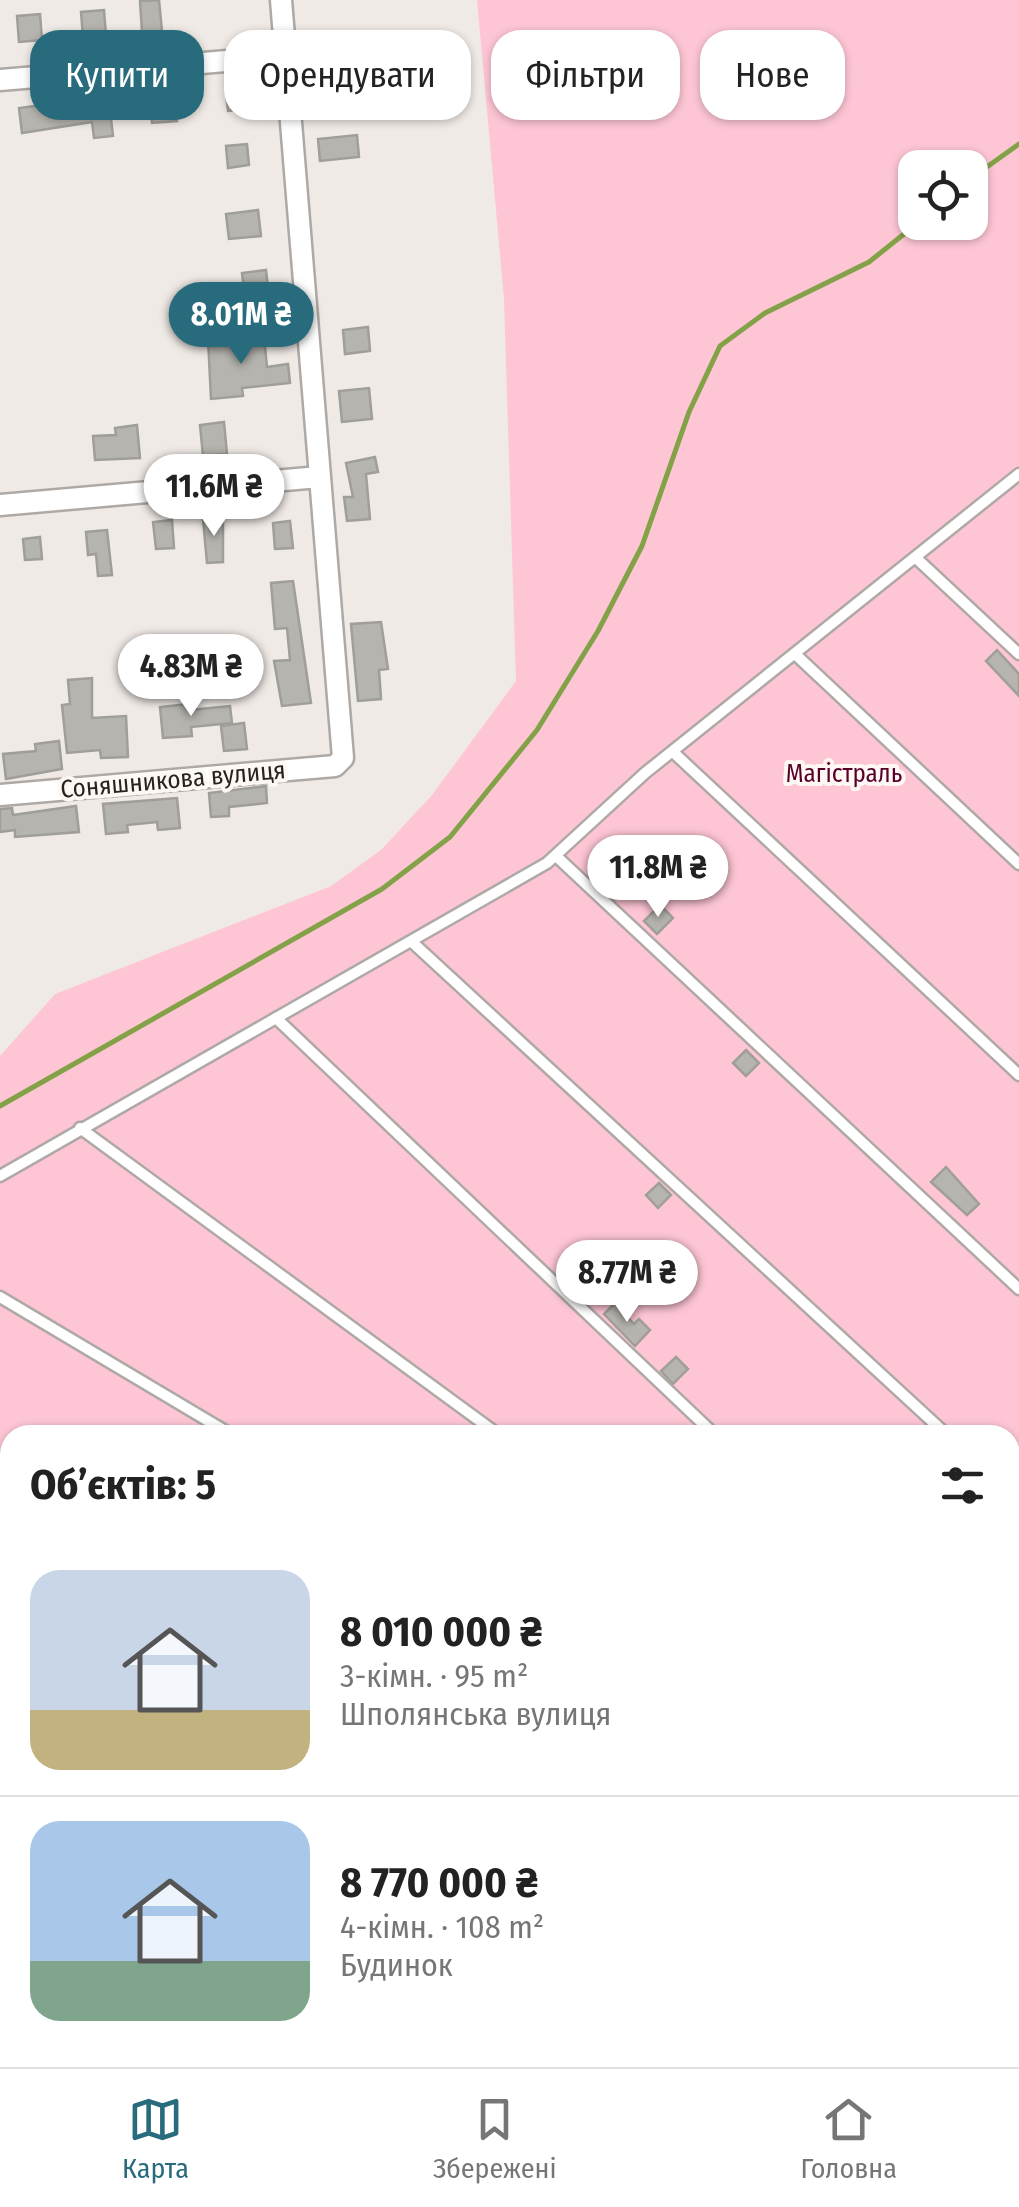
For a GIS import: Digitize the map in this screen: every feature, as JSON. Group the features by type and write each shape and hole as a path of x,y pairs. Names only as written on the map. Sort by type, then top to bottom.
{"street":[{"path":"281,0 284,30"},
{"path":"0,80 224,61"},
{"path":"0,505 319,478 291,120"},
{"name":"Соняшникова вулиця","path":"0,795 335,766 344,758 319,478"}],"lane":[{"path":"0,1176 556,856 674,752 1019,474"},
{"path":"916,558 1019,654"},
{"path":"795,654 1019,864"},
{"path":"674,752 1019,1074"},
{"path":"556,856 1019,1289"},
{"path":"412,942 937,1425"},
{"path":"276,1018 704,1425"},
{"path":"80,1128 485,1425"},
{"path":"0,1297 215,1425"}],"green space":[{"name":"Магістраль","path":"477,0 1019,0 1019,1425 0,1425 0,1056 55,994 331,886 381,850 432,795 516,681 504,299"}],"building":[{"path":"159,0 162,30 142,30 140,1"},
{"path":"104,10 106,30 82,30 81,12"},
{"path":"40,14 41,30 30,30 30,41 19,42 17,16"},
{"path":"30,107 30,120 111,120 113,136 94,138 92,122 22,133 19,108"},
{"path":"357,135 359,157 320,161 318,139"},
{"path":"247,144 249,165 228,168 226,146"},
{"path":"258,210 261,236 229,239 226,214"},
{"path":"266,270 268,288 244,290 242,273"},
{"path":"368,327 370,351 345,354 343,330"},
{"path":"264,336 267,367 288,364 290,383 242,388 243,396 211,399 208,339"},
{"path":"369,388 372,419 342,422 339,391"},
{"path":"224,422 227,454 203,456 200,425"},
{"path":"137,425 140,458 95,460 93,436 116,435 115,428"},
{"path":"375,457 378,472 366,474 370,519 347,521 344,497 353,497 346,463"},
{"path":"223,517 223,562 207,563 203,519"},
{"path":"172,520 174,548 156,549 153,522"},
{"path":"290,521 293,548 275,549 273,523"},
{"path":"107,530 112,575 98,576 96,554 88,555 86,532"},
{"path":"40,537 42,559 25,560 23,539"},
{"path":"293,581 311,703 282,706 274,661 290,660 287,628 275,629 271,583"},
{"path":"381,622 388,669 379,670 381,699 358,701 351,624"},
{"path":"997,650 1019,674 1019,696 986,661"},
{"path":"92,678 92,718 126,716 128,757 101,758 100,750 67,753 62,705 70,704 68,680"},
{"path":"189,704 189,710 230,706 232,723 191,727 192,736 163,738 160,707"},
{"path":"244,723 247,749 224,751 221,726"},
{"path":"59,741 62,769 6,779 3,754 36,751 35,744"},
{"path":"266,786 267,803 229,807 229,816 211,817 209,793"},
{"path":"177,798 180,828 158,830 157,822 127,825 128,832 106,834 103,804"},
{"path":"76,806 79,832 15,837 15,830 0,832 0,809 12,808 13,815"},
{"path":"660,905 673,918 657,934 644,921"},
{"path":"746,1050 759,1063 746,1076 733,1063"},
{"path":"946,1167 979,1204 967,1215 931,1182"},
{"path":"659,1183 671,1195 658,1208 646,1195"},
{"path":"615,1303 634,1324 639,1319 650,1330 635,1346 604,1314"},
{"path":"676,1357 688,1369 673,1384 661,1371"}],"waterway":[{"path":"988,166 1019,144"},
{"path":"0,1106 382,889 450,837 537,730 598,631 642,546 689,412 720,346 765,313 869,262 898,239"}]}
